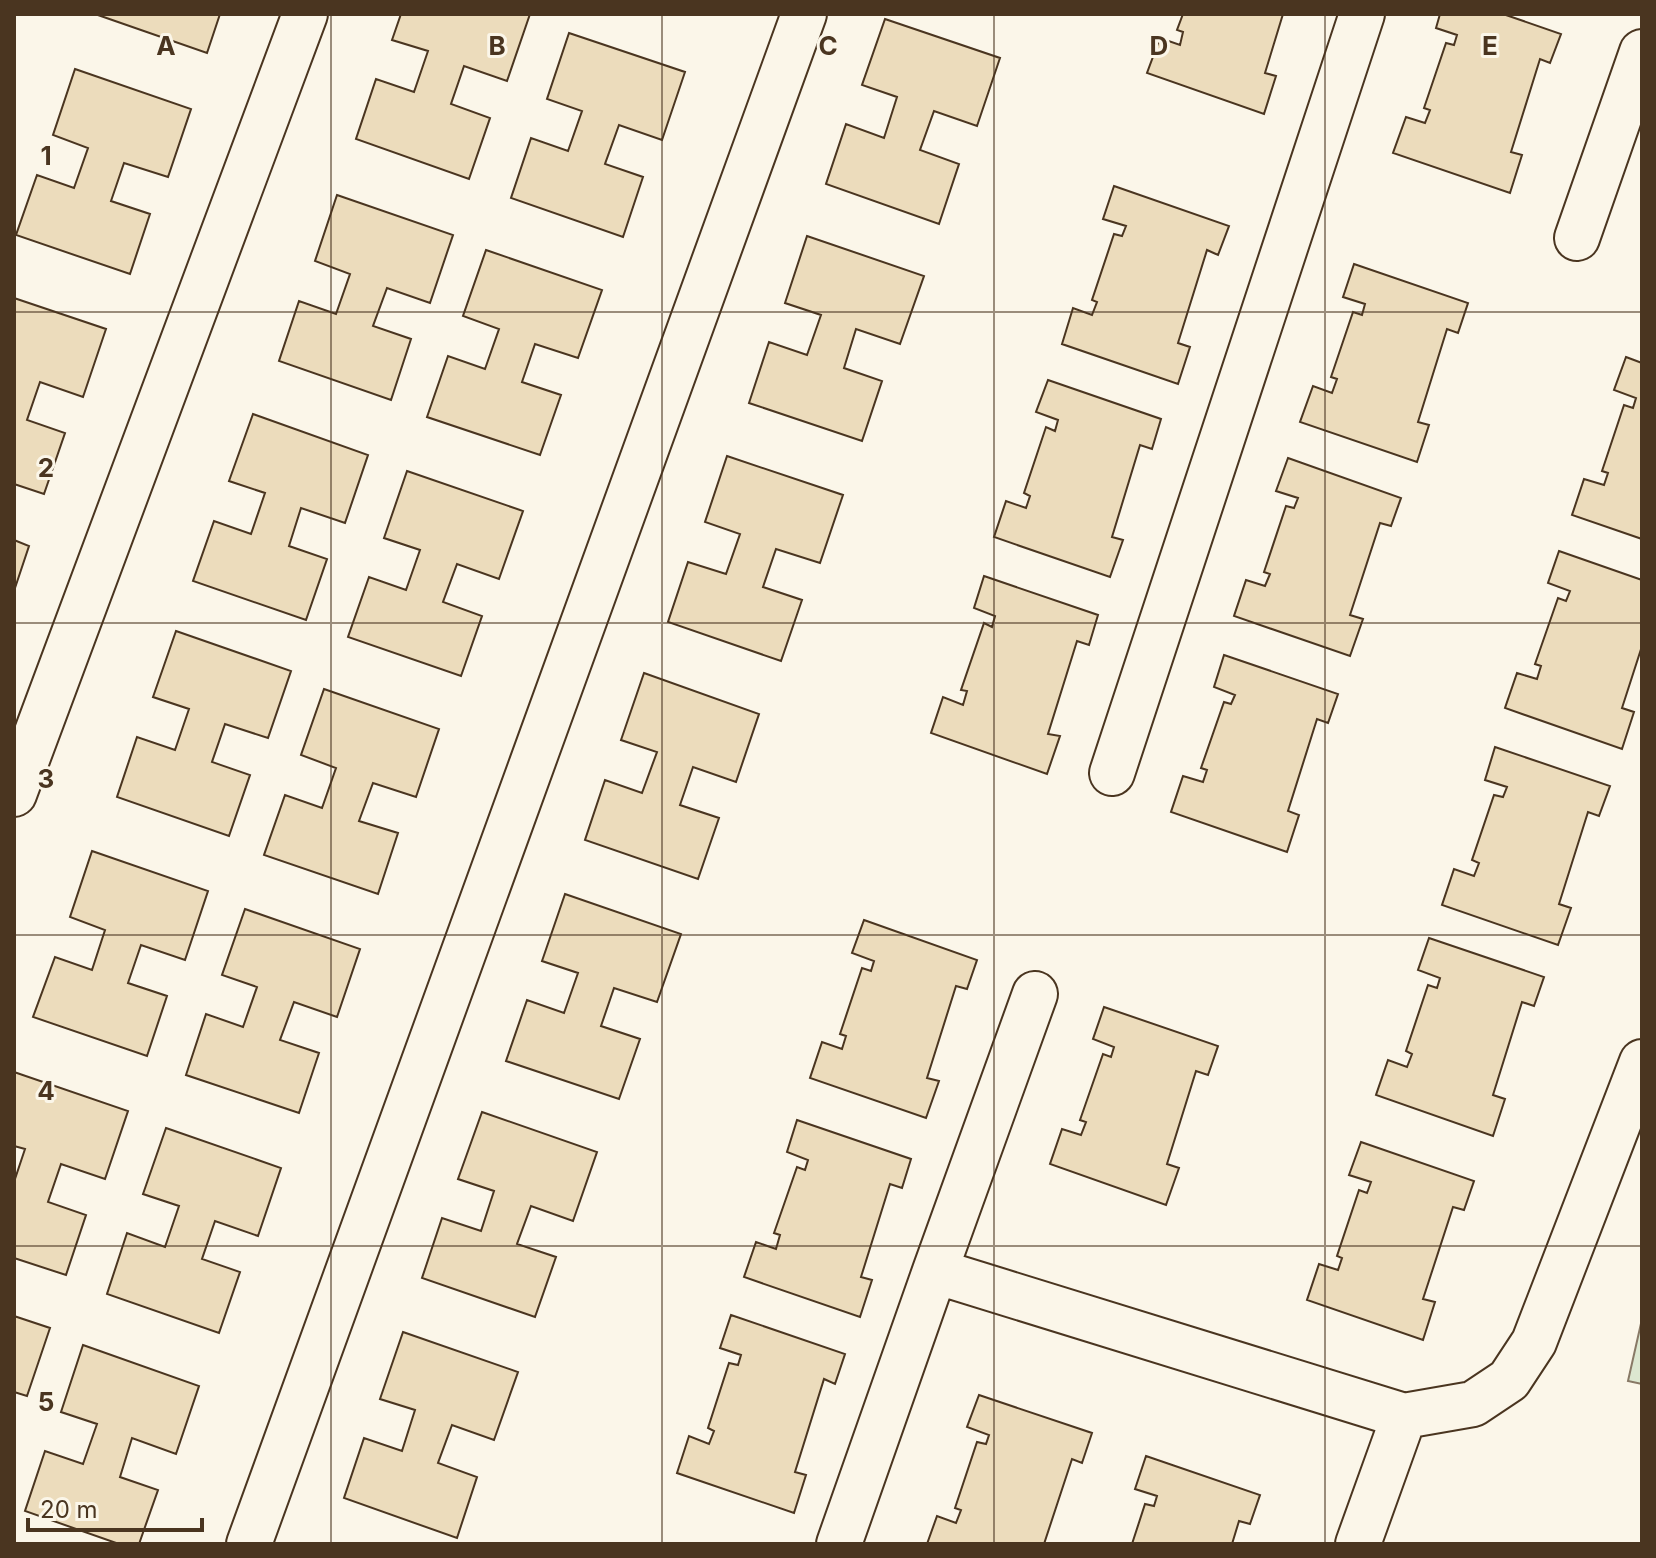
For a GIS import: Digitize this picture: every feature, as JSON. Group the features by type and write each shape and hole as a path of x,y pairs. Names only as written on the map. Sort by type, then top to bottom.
{"street":[{"path":"14,794 305,14"},
{"path":"249,1544 804,14"},
{"path":"1112,773 1362,14"},
{"path":"1577,238 1642,52"},
{"path":"839,1544 1035,994"},
{"path":"935,1271 1404,1416 1473,1404 1509,1380 1534,1342 1642,1062"},
{"path":"1358,1544 1404,1416"}],"green space":[{"path":"1642,1319 1642,1384 1628,1381"}],"building":[{"path":"95,14 220,14 207,53"},
{"path":"401,14 530,14 507,81 464,66 451,104 490,118 469,179 356,139 376,79 414,92 428,51 392,40"},
{"path":"1183,14 1283,14 1265,73 1276,76 1264,114 1147,73 1160,38 1180,45 1183,32 1177,30"},
{"path":"1440,14 1503,14 1561,34 1550,63 1540,59 1511,152 1522,155 1510,193 1393,153 1406,117 1425,123 1430,110 1424,108 1446,43 1454,45 1457,35 1436,28"},
{"path":"885,19 1000,58 977,126 934,111 920,150 959,164 939,224 826,184 846,124 884,138 897,97 862,85"},
{"path":"569,33 685,72 662,140 619,125 605,164 643,177 623,237 511,198 531,138 568,151 582,111 547,99"},
{"path":"75,69 191,109 168,177 124,163 111,201 150,214 130,274 16,235 37,175 74,188 88,148 53,135"},
{"path":"1114,186 1229,226 1218,255 1207,250 1178,343 1190,347 1178,384 1062,344 1073,308 1092,315 1097,302 1092,300 1114,234 1122,236 1126,226 1103,219"},
{"path":"337,195 453,235 430,303 387,288 373,326 411,339 391,400 279,361 299,301 336,314 350,274 315,261"},
{"path":"807,236 924,276 900,344 856,329 844,368 882,381 862,441 749,403 769,342 807,355 821,315 785,303"},
{"path":"486,250 602,290 578,358 535,344 522,382 561,395 540,455 427,417 448,356 485,369 499,329 463,316"},
{"path":"1354,264 1468,303 1458,333 1447,329 1418,422 1429,425 1417,462 1300,422 1313,386 1332,393 1337,379 1331,377 1353,312 1362,315 1365,304 1343,297"},
{"path":"14,298 106,329 83,397 40,382 27,420 65,433 44,494 14,484"},
{"path":"1626,357 1642,363 1642,539 1572,515 1584,479 1604,485 1608,473 1602,471 1624,405 1633,408 1636,398 1614,390"},
{"path":"1048,380 1161,419 1152,449 1140,445 1112,537 1123,540 1110,577 994,537 1006,501 1026,508 1030,496 1024,493 1046,427 1055,431 1058,420 1036,412"},
{"path":"253,414 368,455 345,523 301,508 289,546 327,559 306,620 193,581 214,521 251,534 265,493 229,481"},
{"path":"727,456 843,495 820,563 776,549 763,587 802,600 781,661 668,622 688,562 726,574 740,534 705,522"},
{"path":"1288,458 1401,498 1391,526 1380,523 1350,615 1363,619 1350,656 1234,616 1246,580 1265,586 1270,574 1264,572 1286,506 1294,508 1298,498 1276,491"},
{"path":"407,471 523,511 499,579 457,564 443,602 482,616 461,676 348,637 369,577 406,590 420,550 384,538"},
{"path":"14,540 29,546 14,591"},
{"path":"1559,551 1642,580 1642,646 1622,708 1634,712 1622,749 1505,708 1517,673 1537,679 1541,666 1535,664 1558,598 1566,601 1570,591 1548,583"},
{"path":"984,576 1098,615 1089,645 1077,641 1048,734 1060,736 1047,774 931,733 943,697 963,705 967,691 961,690 984,623 992,627 995,616 974,608"},
{"path":"176,631 291,671 268,738 225,724 212,762 250,775 229,836 117,797 137,737 175,750 189,709 153,697"},
{"path":"1224,655 1338,694 1328,723 1317,719 1288,811 1299,815 1287,852 1171,812 1183,776 1203,782 1207,770 1201,768 1224,702 1231,704 1235,695 1214,687"},
{"path":"644,673 759,714 736,782 693,767 680,805 719,818 698,879 585,840 605,780 642,793 657,752 621,740"},
{"path":"324,689 439,729 416,797 373,783 359,821 398,833 378,894 264,855 285,795 322,808 336,768 301,755"},
{"path":"1495,747 1610,786 1599,816 1588,812 1559,904 1571,908 1558,945 1442,905 1454,869 1474,876 1479,863 1472,860 1494,795 1503,797 1507,787 1485,780"},
{"path":"92,851 208,891 185,960 141,945 128,983 167,996 147,1056 33,1017 55,957 92,970 105,930 70,917"},
{"path":"565,894 681,934 657,1002 614,988 601,1026 640,1039 619,1099 506,1061 527,1000 564,1013 578,973 542,961"},
{"path":"245,909 360,949 337,1017 294,1002 280,1040 319,1053 299,1113 186,1075 206,1014 243,1027 257,987 222,975"},
{"path":"864,920 977,960 967,989 956,986 927,1078 939,1081 926,1118 810,1078 822,1042 842,1049 846,1036 840,1034 862,968 871,971 874,961 852,953"},
{"path":"1429,938 1544,977 1534,1006 1522,1002 1493,1095 1505,1099 1493,1136 1376,1095 1388,1060 1407,1067 1412,1054 1406,1051 1428,985 1437,988 1440,978 1418,970"},
{"path":"1104,1007 1218,1046 1208,1075 1196,1071 1167,1164 1179,1168 1166,1205 1050,1164 1062,1129 1081,1135 1086,1122 1080,1120 1103,1054 1111,1057 1114,1047 1093,1039"},
{"path":"14,1072 128,1111 105,1179 61,1164 48,1202 86,1215 66,1275 14,1258 14,1182 25,1149 14,1146"},
{"path":"482,1112 597,1152 573,1221 531,1206 517,1244 556,1257 535,1317 422,1278 442,1218 481,1231 494,1191 458,1179"},
{"path":"797,1120 911,1159 902,1188 890,1184 861,1277 872,1280 860,1317 744,1277 756,1242 776,1249 780,1235 774,1233 797,1167 805,1170 808,1160 787,1152"},
{"path":"166,1128 281,1168 258,1236 215,1221 202,1259 240,1272 219,1333 107,1294 127,1233 165,1247 179,1206 143,1194"},
{"path":"1361,1142 1474,1181 1464,1210 1453,1207 1423,1299 1435,1302 1423,1340 1307,1300 1319,1264 1338,1270 1342,1258 1337,1256 1359,1190 1367,1193 1371,1182 1349,1175"},
{"path":"731,1315 845,1354 835,1384 824,1379 795,1472 806,1475 794,1513 677,1473 689,1436 709,1444 714,1431 708,1428 729,1363 738,1365 741,1355 720,1348"},
{"path":"14,1316 50,1328 27,1396 14,1392"},
{"path":"403,1332 518,1372 494,1440 452,1425 438,1463 477,1477 457,1538 344,1498 364,1438 402,1451 415,1410 380,1399"},
{"path":"83,1345 199,1386 176,1454 132,1438 120,1477 158,1490 139,1544 119,1544 25,1511 45,1451 83,1464 97,1424 61,1412"},
{"path":"979,1395 1092,1433 1082,1463 1072,1459 1044,1544 927,1544 937,1516 956,1523 961,1510 955,1508 977,1442 986,1444 989,1435 967,1427"},
{"path":"1146,1456 1260,1495 1250,1524 1239,1521 1232,1544 1132,1544 1145,1504 1154,1506 1157,1496 1135,1489"}]}
